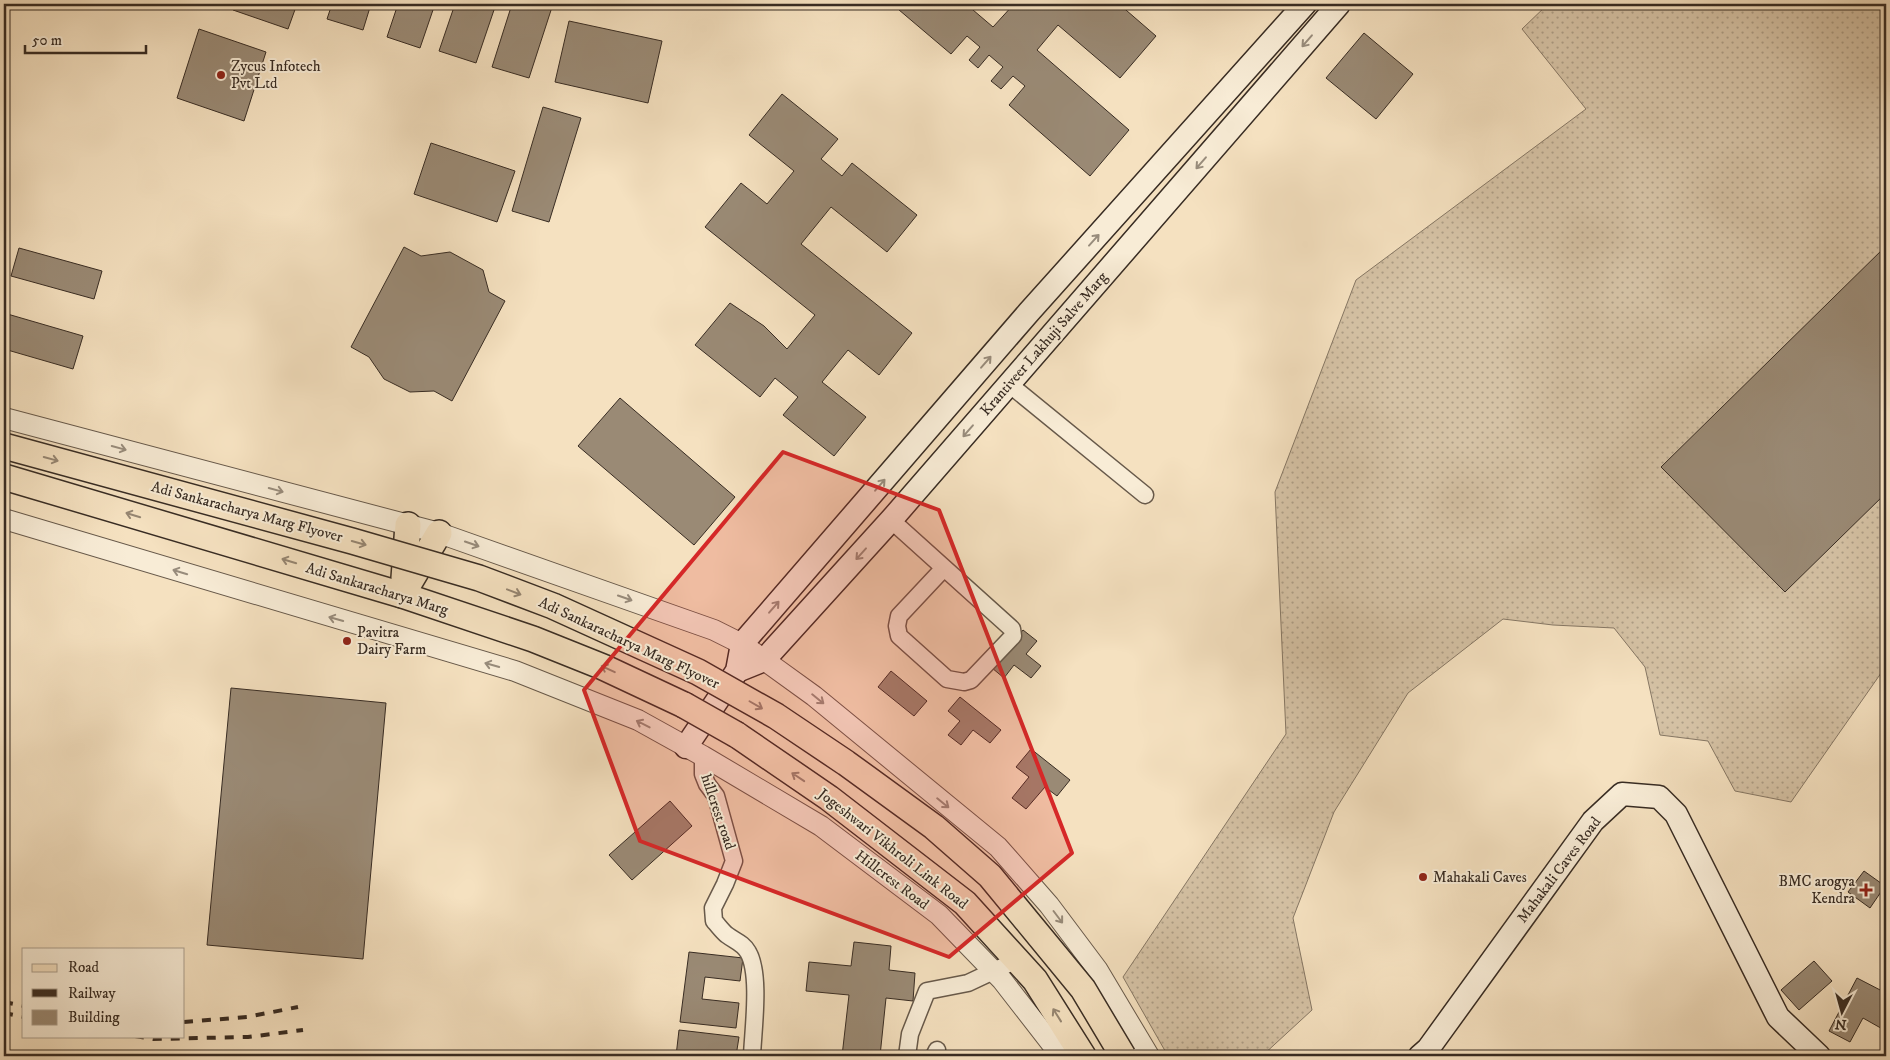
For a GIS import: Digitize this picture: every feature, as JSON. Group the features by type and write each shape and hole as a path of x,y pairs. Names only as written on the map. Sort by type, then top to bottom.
{"main road":[{"name":"Krantiveer Lakhuji Salve Marg","path":"742,644 1029,312 1305,4"},
{"name":"Krantiveer Lakhuji Salve Marg","path":"737,671 764,660 891,520 1339,4"},
{"name":"Adi Sankaracharya Marg Flyover","path":"4,446 352,541 479,578 553,606 698,672 776,716 846,763 934,827 983,870 1084,989 1123,1056"},
{"name":"Adi Sankaracharya Marg","path":"4,477 402,595 542,642 603,667 684,705 737,735"},
{"path":"402,595 408,525"},
{"path":"402,595 439,533"},
{"path":"694,751 737,671 742,644"},
{"name":"Jogeshwari Vikhroli Link Road","path":"737,735 829,798 965,903 1035,980 1082,1056"},
{"name":"Mahakali Caves Road","path":"1420,1056 1428,1049 1593,821 1622,794 1659,797 1676,814 1778,1017 1819,1056"}],"street":[{"path":"1009,384 1145,495"},
{"path":"4,418 439,533 714,630 742,644 814,696 998,847 1049,905 1097,969 1149,1056"},
{"name":"Hillcrest Road","path":"4,519 515,671 638,720 821,826 939,915 993,971 1061,1056"},
{"path":"891,520 944,568 1013,631 1013,636 971,680 964,682 947,679 899,636 897,626 900,616 944,568"},
{"name":"hillcrest road","path":"694,751 707,784 716,796 734,861 713,908 714,921 726,934 742,943 749,952 755,985 752,1056"},
{"path":"907,1056 910,1034 927,991 968,983 1017,960"}],"highlighted area":[{"path":"783,452 939,510 1072,853 949,957 640,841 584,690"}],"shaded area":[{"path":"1548,4 1886,4 1886,666 1791,802 1735,791 1708,741 1660,735 1645,667 1614,628 1553,625 1503,619 1408,693 1334,812 1293,918 1312,1010 1262,1056 1168,1056 1123,977 1286,734 1275,492 1356,280 1586,109 1522,29"}],"building":[{"path":"235,4 297,4 288,29 233,10"},
{"path":"332,4 371,4 363,30 327,19"},
{"path":"398,4 435,4 420,48 387,37"},
{"path":"455,4 496,4 476,63 439,51"},
{"path":"512,4 553,4 529,78 492,67"},
{"path":"892,4 966,4 993,27 1014,4 1119,4 1156,36 1120,78 1058,25 1037,50 1129,130 1090,176 1009,105 1025,86 1013,76 1001,89 991,81 1003,67 989,55 978,68 969,60 980,47 967,36 951,54"},
{"path":"569,21 662,41 648,103 555,82"},
{"name":"Zycus Infotech Pvt Ltd","path":"199,29 266,52 244,121 177,98"},
{"path":"1364,33 1413,74 1376,119 1326,78"},
{"path":"782,94 838,139 821,159 842,176 852,163 917,215 887,252 831,207 801,244 912,333 879,375 848,350 822,382 866,417 834,456 783,415 798,397 775,378 760,397 695,345 730,303 764,326 787,349 815,315 705,227 741,183 767,204 794,171 749,135"},
{"path":"543,107 581,118 549,222 512,211"},
{"path":"431,143 515,171 497,222 414,194"},
{"path":"1886,246 1886,493 1785,592 1661,467"},
{"path":"404,247 421,256 450,252 483,270 489,292 505,301 452,401 434,391 410,392 384,379 369,357 351,347"},
{"path":"19,248 102,271 94,299 11,276"},
{"path":"4,313 83,336 73,369 4,349"},
{"path":"620,398 735,497 694,545 578,446"},
{"path":"1023,630 1037,641 1026,654 1041,666 1031,678 1014,665 1004,678 992,668"},
{"path":"891,671 927,701 914,716 878,687"},
{"path":"231,688 386,703 363,959 207,945"},
{"path":"960,697 1001,730 990,743 973,730 961,745 948,735 960,721 948,711"},
{"path":"1031,749 1070,780 1057,796 1045,787 1026,809 1012,798 1029,777 1016,767"},
{"path":"670,801 692,826 632,880 609,855"},
{"path":"1864,871 1885,886 1870,908 1848,892"},
{"path":"854,942 891,946 889,970 915,973 913,1001 886,998 880,1056 842,1056 849,995 806,991 809,962 851,966"},
{"path":"689,952 743,958 740,981 705,977 702,999 739,1003 736,1028 680,1022"},
{"path":"1814,961 1832,981 1799,1010 1781,990"},
{"path":"1857,978 1886,993 1886,1031 1863,1018 1850,1042 1829,1031"},
{"path":"679,1030 739,1037 736,1056 676,1056"}],"railway":[{"path":"4,1002 22,1006"},
{"path":"185,1022 247,1017 298,1007"},
{"path":"4,1013 22,1017"},
{"path":"147,1038 248,1037 303,1030"}],"place":[{"name":"Zycus Infotech Pvt Ltd","path":"221,75"},
{"name":"Pavitra Dairy Farm","path":"347,641"},
{"name":"Mahakali Caves","path":"1423,877"},
{"name":"BMC arogya Kendra","path":"1866,890"}]}
